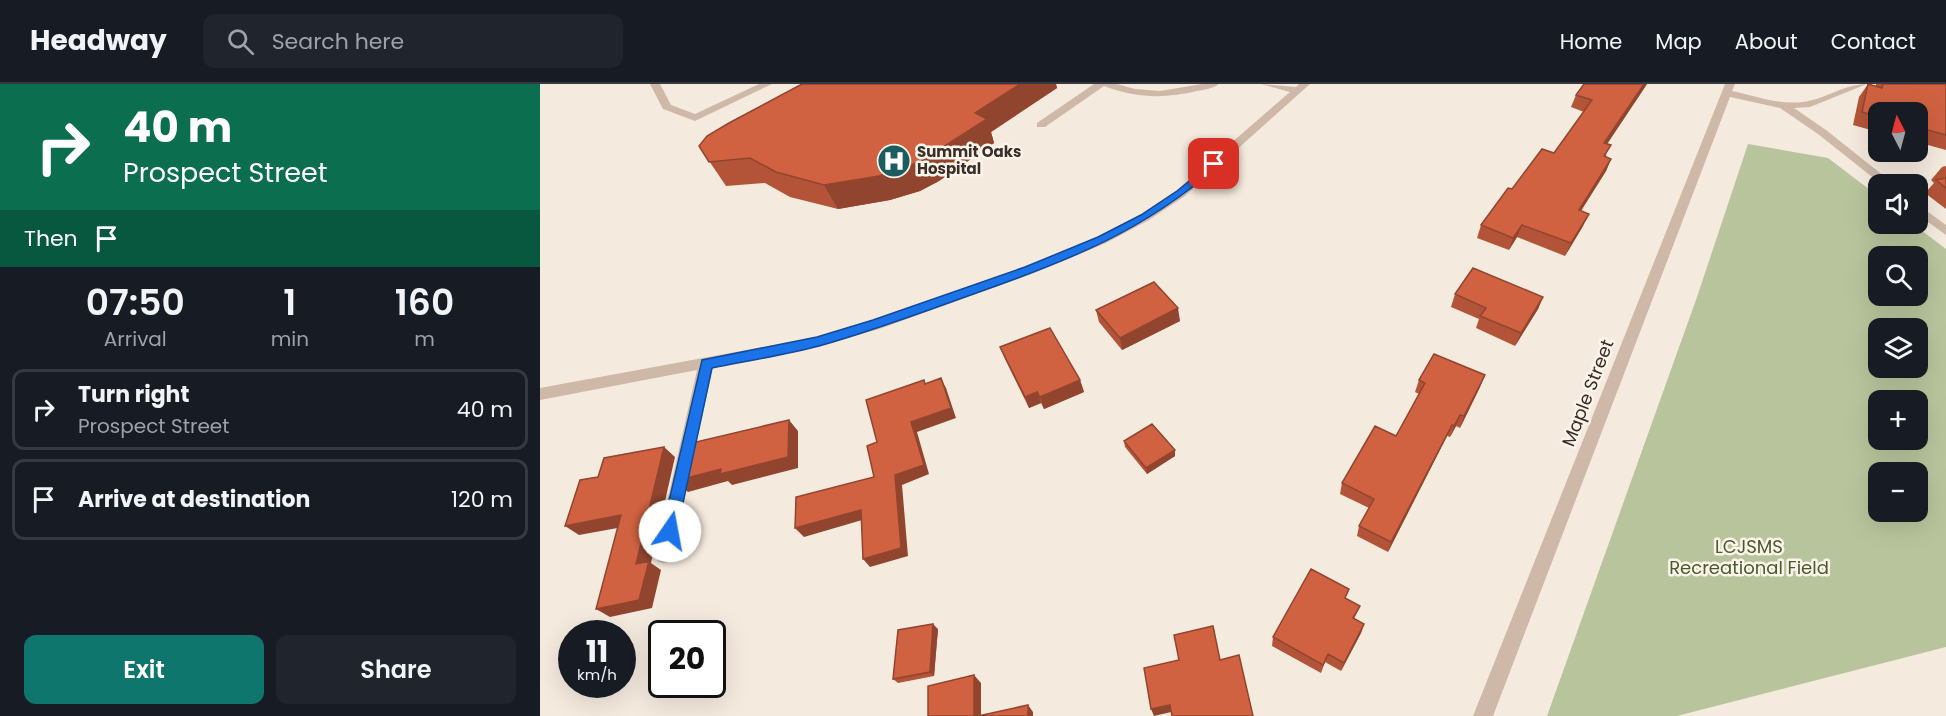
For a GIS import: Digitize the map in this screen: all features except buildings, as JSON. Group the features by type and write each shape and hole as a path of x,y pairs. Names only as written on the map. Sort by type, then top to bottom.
{"street":[{"path":"655,84 667,107 695,118 767,84"},
{"path":"1041,125 1101,84"},
{"path":"1107,84 1133,94 1179,93 1214,84"},
{"path":"1266,84 1302,87"},
{"path":"1728,89 1782,105 1806,105 1862,84"},
{"path":"540,394 817,342 877,324 1018,274 1102,240 1145,217 1180,193 1302,87"},
{"name":"Maple Street","path":"1483,716 1728,89"},
{"path":"1782,105 1822,132 1875,174"},
{"path":"1928,217 1946,231"},
{"path":"664,555 706,364"}],"green space":[{"name":"LCJSMS Recreational Field","path":"1748,144 1828,158 1868,188 1868,234 1926,234 1946,249 1946,647 1677,716 1547,716 1697,297"}],"place":[{"name":"Summit Oaks Hospital","path":"894,161"}],"route":[{"path":"670,531 706,364 817,342 877,324 1029,270 1102,240 1145,217 1180,193 1214,164"}]}
